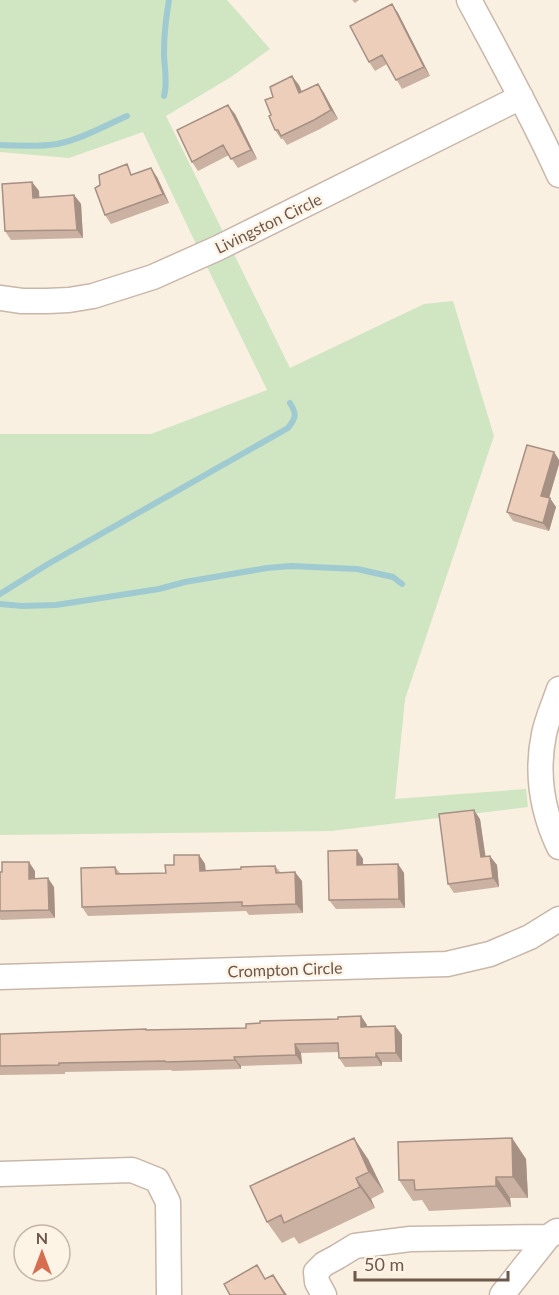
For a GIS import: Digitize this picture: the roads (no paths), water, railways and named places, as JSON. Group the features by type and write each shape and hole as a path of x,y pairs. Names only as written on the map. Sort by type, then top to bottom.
{"street":[{"path":"469,0 521,97 559,175"},
{"name":"Livingston Circle","path":"0,298 22,301 69,300 93,296 153,278 521,97"},
{"path":"559,689 544,732 540,783 542,800 551,831 559,847"},
{"name":"Crompton Circle","path":"0,977 447,964 490,954 530,938 559,919"},
{"path":"0,1174 132,1170 158,1180 168,1202 169,1295"},
{"path":"324,1295 317,1282 316,1272 324,1264 355,1246 410,1239 554,1233"},
{"path":"502,1295 554,1233"}],"waterway":[{"path":"164,96 166,80 164,40 169,0"},
{"path":"0,145 36,146 66,142 127,116"},
{"path":"0,594 48,564 288,428 295,416 290,403"},
{"path":"0,604 56,605 159,589 185,582 267,568 291,566 357,569 393,577 402,584"}]}
